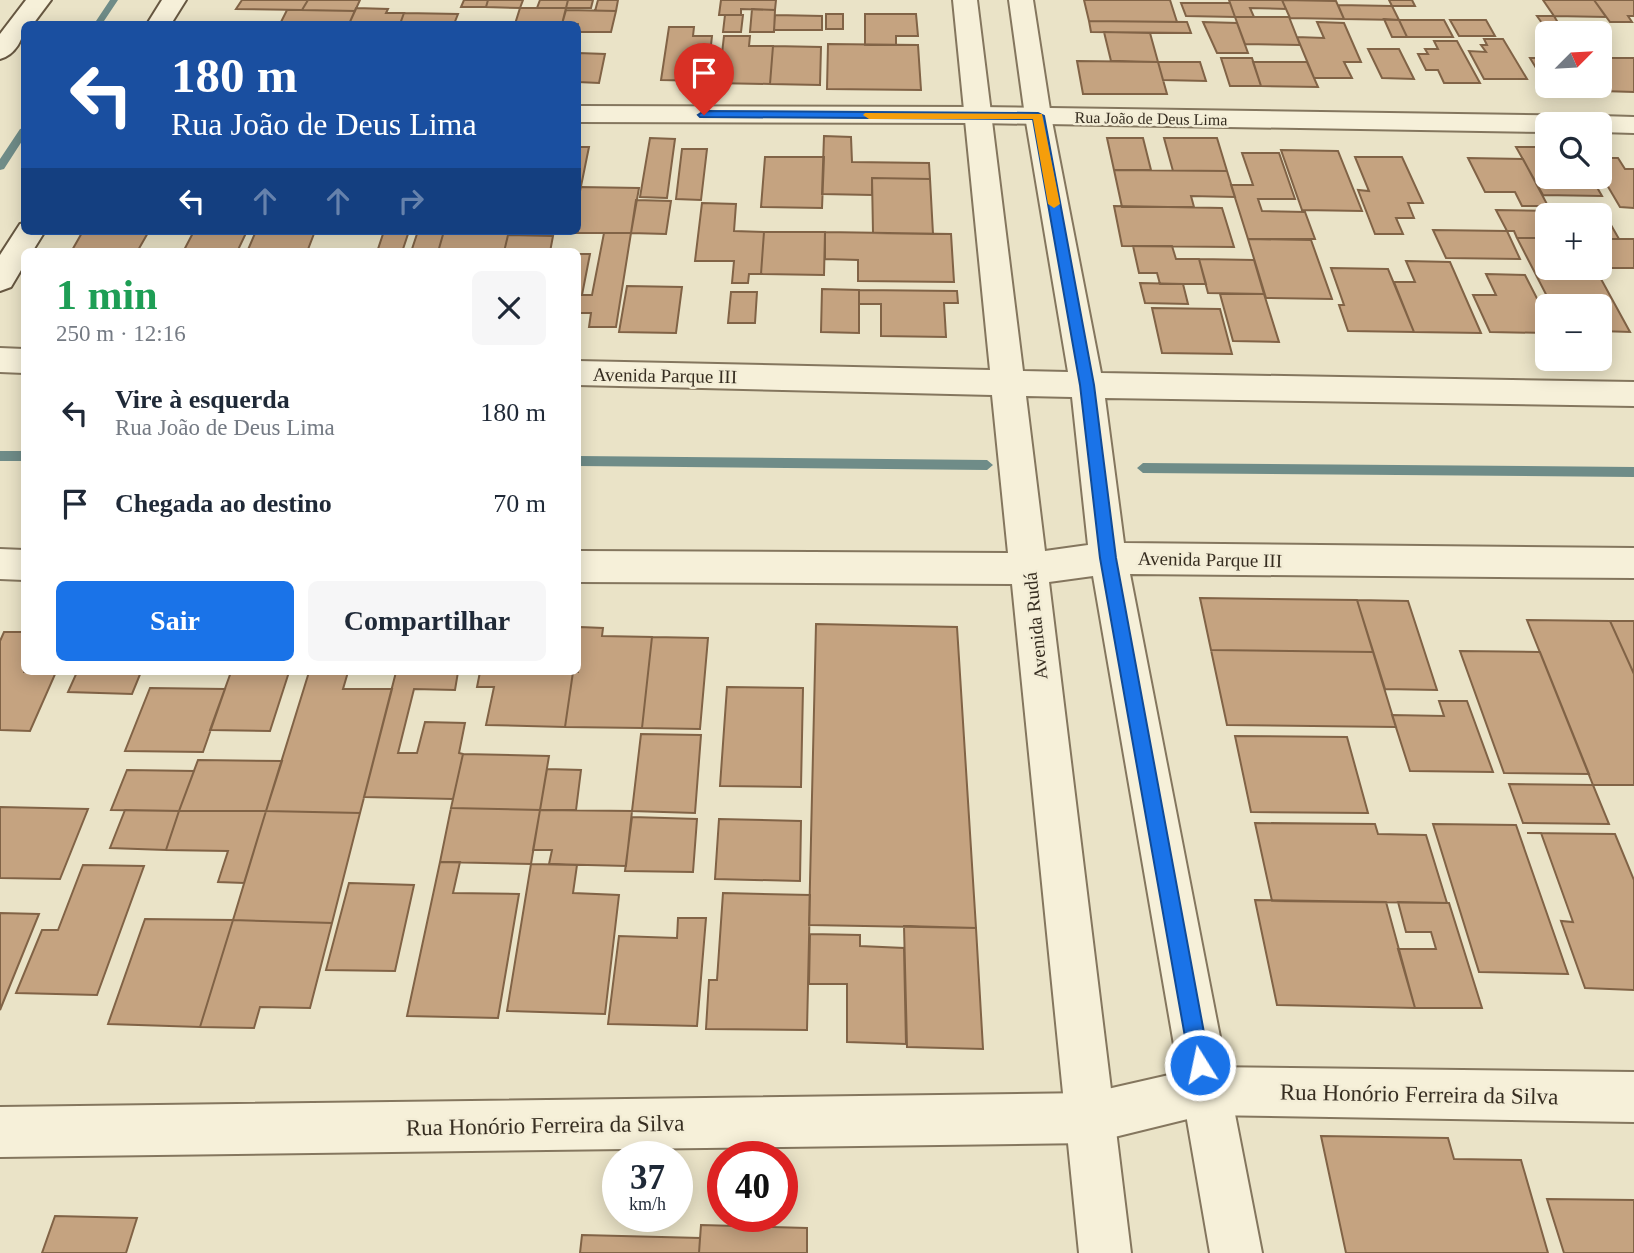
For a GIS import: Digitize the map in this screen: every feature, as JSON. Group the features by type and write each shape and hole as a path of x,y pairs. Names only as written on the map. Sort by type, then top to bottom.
{"street":[{"path":"23,21 39,0"},
{"path":"161,21 174,0"},
{"name":"Avenida Rudá","path":"965,0 1105,1253"},
{"path":"1021,0 1038,116 1087,385 1108,558 1204,1091 1236,1253"},
{"path":"0,51 21,24"},
{"name":"Rua João de Deus Lima","path":"581,114 978,115 1535,123"},
{"name":"Rua João de Deus Lima","path":"1612,124 1634,125"},
{"path":"0,280 28,235"},
{"path":"0,360 21,361"},
{"name":"Avenida Parque III","path":"581,373 1634,394"},
{"name":"Avenida Parque III","path":"581,567 1028,569 1108,558 1634,564"},
{"path":"0,565 21,565"},
{"name":"Rua Honório Ferreira da Silva","path":"0,1132 1090,1118 1204,1091 1634,1097"}],"building":[{"path":"242,0 308,0 302,10 236,9"},
{"path":"308,0 360,0 355,11 302,10"},
{"path":"464,0 488,0 486,7 461,7"},
{"path":"488,0 523,0 520,8 486,7"},
{"path":"540,0 568,0 566,8 537,8"},
{"path":"568,0 593,0 591,8 566,8"},
{"path":"598,0 618,0 616,11 595,11"},
{"path":"721,0 776,0 775,10 741,9 741,15 719,15"},
{"path":"1084,0 1170,0 1177,22 1089,21"},
{"path":"1229,0 1282,0 1286,9 1250,8 1254,17 1235,17"},
{"path":"1282,0 1336,1 1344,19 1290,18"},
{"path":"1389,0 1412,0 1415,6 1392,6"},
{"path":"1543,0 1594,0 1606,17 1554,16"},
{"path":"1594,0 1634,0 1634,16 1628,16 1632,22 1609,21"},
{"path":"1181,3 1230,3 1235,17 1186,16"},
{"path":"1338,5 1392,6 1399,20 1344,19"},
{"path":"356,8 388,9 386,13 404,13 401,21 350,21"},
{"path":"520,8 566,8 563,21 516,21"},
{"path":"752,9 775,10 774,32 750,32"},
{"path":"287,10 355,11 350,21 282,21"},
{"path":"566,10 616,11 611,32 581,32 581,21 563,21"},
{"path":"404,13 458,14 455,21 401,21"},
{"path":"826,14 843,14 843,29 826,29"},
{"path":"865,14 916,14 918,36 896,36 896,45 865,45"},
{"path":"725,15 743,15 741,32 723,32"},
{"path":"775,15 822,16 822,30 774,30"},
{"path":"1537,16 1554,16 1557,21 1541,21"},
{"path":"1235,17 1289,17 1300,45 1245,44"},
{"path":"1384,19 1399,20 1407,37 1392,37"},
{"path":"1399,20 1444,20 1453,37 1407,37"},
{"path":"1450,20 1486,20 1495,36 1459,36"},
{"path":"1089,21 1187,22 1191,33 1091,32"},
{"path":"1203,22 1237,23 1248,53 1217,53"},
{"path":"1317,22 1344,23 1361,62 1344,62 1352,78 1314,78 1297,37 1324,38"},
{"path":"669,27 694,27 693,36 712,36 707,81 661,80"},
{"path":"1104,32 1150,33 1158,62 1111,61"},
{"path":"724,36 750,36 749,46 773,46 770,84 713,83 715,62 721,62"},
{"path":"1484,39 1503,39 1527,79 1484,79 1469,51 1486,52 1481,45 1487,45"},
{"path":"1434,41 1457,41 1480,83 1444,83 1438,70 1426,70 1418,54 1428,54 1425,49 1438,49"},
{"path":"828,44 918,45 921,90 827,89"},
{"path":"773,46 821,47 820,85 770,84"},
{"path":"1368,49 1399,49 1414,79 1382,78"},
{"path":"581,53 605,54 599,83 581,82"},
{"path":"1221,58 1252,58 1261,86 1230,86"},
{"path":"1612,58 1634,58 1634,92 1612,91"},
{"path":"1077,61 1158,62 1167,94 1083,94"},
{"path":"1158,62 1200,62 1206,81 1163,80"},
{"path":"1253,62 1307,62 1318,87 1261,86"},
{"path":"824,136 851,137 852,162 929,163 930,179 872,178 872,195 822,194"},
{"path":"650,138 675,139 667,198 640,197"},
{"path":"1107,138 1143,138 1151,170 1114,170"},
{"path":"1164,138 1217,138 1227,171 1173,171"},
{"path":"581,147 589,147 581,186"},
{"path":"1516,147 1535,147 1535,181"},
{"path":"682,149 707,149 701,200 676,199"},
{"path":"1281,150 1338,151 1362,211 1302,210"},
{"path":"1242,153 1279,153 1295,199 1258,199 1262,211 1305,212 1315,239 1248,239 1231,185 1253,185"},
{"path":"765,157 824,157 822,208 761,207"},
{"path":"1355,157 1402,157 1423,203 1408,203 1414,218 1396,218 1403,234 1375,234 1358,190 1369,191"},
{"path":"1468,158 1523,159 1535,182 1535,189 1539,189 1546,203 1522,206 1515,192 1485,192"},
{"path":"1612,158 1618,158 1625,169 1634,169 1634,208 1620,207 1609,189 1612,189"},
{"path":"1114,170 1227,171 1235,197 1191,196 1194,207 1122,207"},
{"path":"872,178 930,179 933,234 873,233"},
{"path":"581,187 639,188 631,233 581,233"},
{"path":"1540,189 1598,189 1602,196 1543,195"},
{"path":"636,200 671,201 666,234 631,233"},
{"path":"702,203 736,204 734,231 764,232 761,274 749,274 748,283 732,283 734,261 695,261"},
{"path":"1114,206 1222,208 1234,247 1122,246"},
{"path":"1496,210 1535,211 1535,238 1517,238 1514,231 1507,231"},
{"path":"1612,227 1619,239 1612,239"},
{"path":"1433,230 1507,231 1520,259 1446,258"},
{"path":"764,232 825,232 824,275 761,274"},
{"path":"825,232 951,234 954,282 858,281 858,260 825,259"},
{"path":"604,233 631,233 616,327 589,327 591,313 581,313 581,254 590,254 582,295 592,295"},
{"path":"81,235 147,235 139,248 73,248"},
{"path":"192,235 245,235 239,248 185,248"},
{"path":"254,235 313,235 309,248 249,248"},
{"path":"383,235 408,235 403,248 378,248"},
{"path":"417,235 443,235 439,248 412,248"},
{"path":"443,235 508,235 505,248 439,248"},
{"path":"508,235 553,236 551,248 505,248"},
{"path":"1517,238 1535,238 1535,273"},
{"path":"1248,239 1311,240 1332,299 1266,298"},
{"path":"1612,239 1634,239 1634,268 1612,268"},
{"path":"1133,246 1172,246 1176,259 1199,259 1206,284 1160,284 1157,273 1139,273"},
{"path":"1199,259 1254,260 1264,294 1208,293"},
{"path":"1406,261 1450,262 1481,333 1414,332 1394,282 1415,282"},
{"path":"1331,268 1388,269 1414,332 1348,331 1339,305 1344,305"},
{"path":"1486,274 1525,275 1535,295 1535,333 1490,332 1473,295 1496,295"},
{"path":"1539,280 1602,280 1609,294 1546,294"},
{"path":"1140,283 1183,284 1188,304 1145,303"},
{"path":"627,286 682,287 676,333 619,332"},
{"path":"822,289 859,290 859,333 821,332"},
{"path":"859,290 957,291 958,303 944,303 946,337 881,336 881,304 859,304"},
{"path":"731,292 757,292 755,323 728,323"},
{"path":"1220,294 1264,294 1279,342 1233,341"},
{"path":"1612,299 1630,332 1612,331"},
{"path":"1152,308 1220,309 1232,354 1162,353"},
{"path":"1200,598 1357,600 1373,652 1211,650"},
{"path":"1357,600 1408,601 1437,690 1385,689"},
{"path":"1527,620 1610,621 1634,674 1634,785 1593,785"},
{"path":"1610,621 1634,621 1634,674"},
{"path":"816,624 957,627 976,928 809,925"},
{"path":"581,627 603,628 602,636 652,637 642,728 565,727 573,675 581,675"},
{"path":"4,632 21,632 21,675 55,675 30,731 0,730 0,641"},
{"path":"652,637 708,638 700,729 642,728"},
{"path":"1211,650 1373,652 1396,727 1227,725"},
{"path":"1460,651 1540,652 1589,774 1504,773"},
{"path":"76,675 140,675 132,694 68,692"},
{"path":"230,675 288,675 270,731 210,730"},
{"path":"308,675 347,675 343,689 392,689 360,813 266,811"},
{"path":"395,675 458,675 455,690 414,689 398,753 417,753 425,722 465,723 459,753 463,754 453,799 364,797"},
{"path":"479,675 573,675 565,727 486,725 494,687 477,687"},
{"path":"727,687 803,688 801,787 720,786"},
{"path":"150,688 225,689 203,752 125,751"},
{"path":"1439,701 1467,701 1493,772 1410,771 1392,715 1444,716"},
{"path":"641,734 701,735 695,813 632,811"},
{"path":"1235,736 1347,737 1368,813 1251,812"},
{"path":"463,754 549,756 540,810 451,808"},
{"path":"198,760 282,761 266,811 179,811"},
{"path":"547,769 581,770 576,810 540,810"},
{"path":"127,770 194,771 179,811 111,810"},
{"path":"1509,784 1593,785 1609,824 1523,823"},
{"path":"0,807 88,809 60,879 0,878"},
{"path":"451,808 540,810 531,864 440,862"},
{"path":"125,810 179,811 166,850 110,848"},
{"path":"540,810 632,811 626,866 549,864 552,850 533,850"},
{"path":"179,811 266,811 244,883 218,882 228,851 166,850"},
{"path":"266,811 360,813 332,923 233,920"},
{"path":"632,817 697,819 693,872 625,871"},
{"path":"719,819 801,821 800,881 715,879"},
{"path":"1255,823 1375,824 1378,834 1426,835 1447,903 1272,901"},
{"path":"1433,824 1516,825 1568,974 1479,972"},
{"path":"1541,833 1615,834 1634,880 1634,990 1585,988 1561,921 1573,922"},
{"path":"440,862 460,862 453,893 519,894 498,1018 407,1016"},
{"path":"531,864 577,865 573,893 619,895 605,1014 507,1011"},
{"path":"83,865 144,866 97,995 16,993 42,930 58,930"},
{"path":"349,883 414,885 395,971 326,970"},
{"path":"723,893 810,895 807,1030 706,1029 709,980 717,980"},
{"path":"1255,900 1386,902 1415,1008 1277,1005"},
{"path":"1398,902 1449,903 1482,1008 1415,1008 1398,949 1436,949 1431,932 1406,932"},
{"path":"0,913 39,914 0,1010"},
{"path":"678,918 706,918 697,1026 608,1024 619,936 677,938"},
{"path":"145,919 233,920 200,1027 108,1024"},
{"path":"233,920 332,923 310,1008 260,1007 254,1028 200,1027"},
{"path":"904,926 976,928 983,1049 907,1047"},
{"path":"810,934 860,935 860,946 904,948 906,1044 847,1042 847,984 809,984"},
{"path":"1321,1136 1448,1138 1454,1159 1521,1160 1548,1253 1346,1253"},
{"path":"1547,1199 1634,1200 1634,1253 1564,1253"},
{"path":"55,1216 137,1218 126,1253 42,1253"},
{"path":"701,1225 707,1225 707,1232 798,1232 798,1228 807,1228 807,1253 699,1253"},
{"path":"582,1235 700,1238 699,1253 580,1253"}],"waterway":[{"path":"100,21 114,0"},
{"path":"0,167 21,136"},
{"path":"0,456 21,456"},
{"path":"581,461 987,465"},
{"path":"1143,468 1634,472"}],"slow traffic":[{"path":"869,115 1038,116 1054,204"}],"route":[{"path":"704,115 1038,116 1087,385 1108,558 1200,1065"}]}
